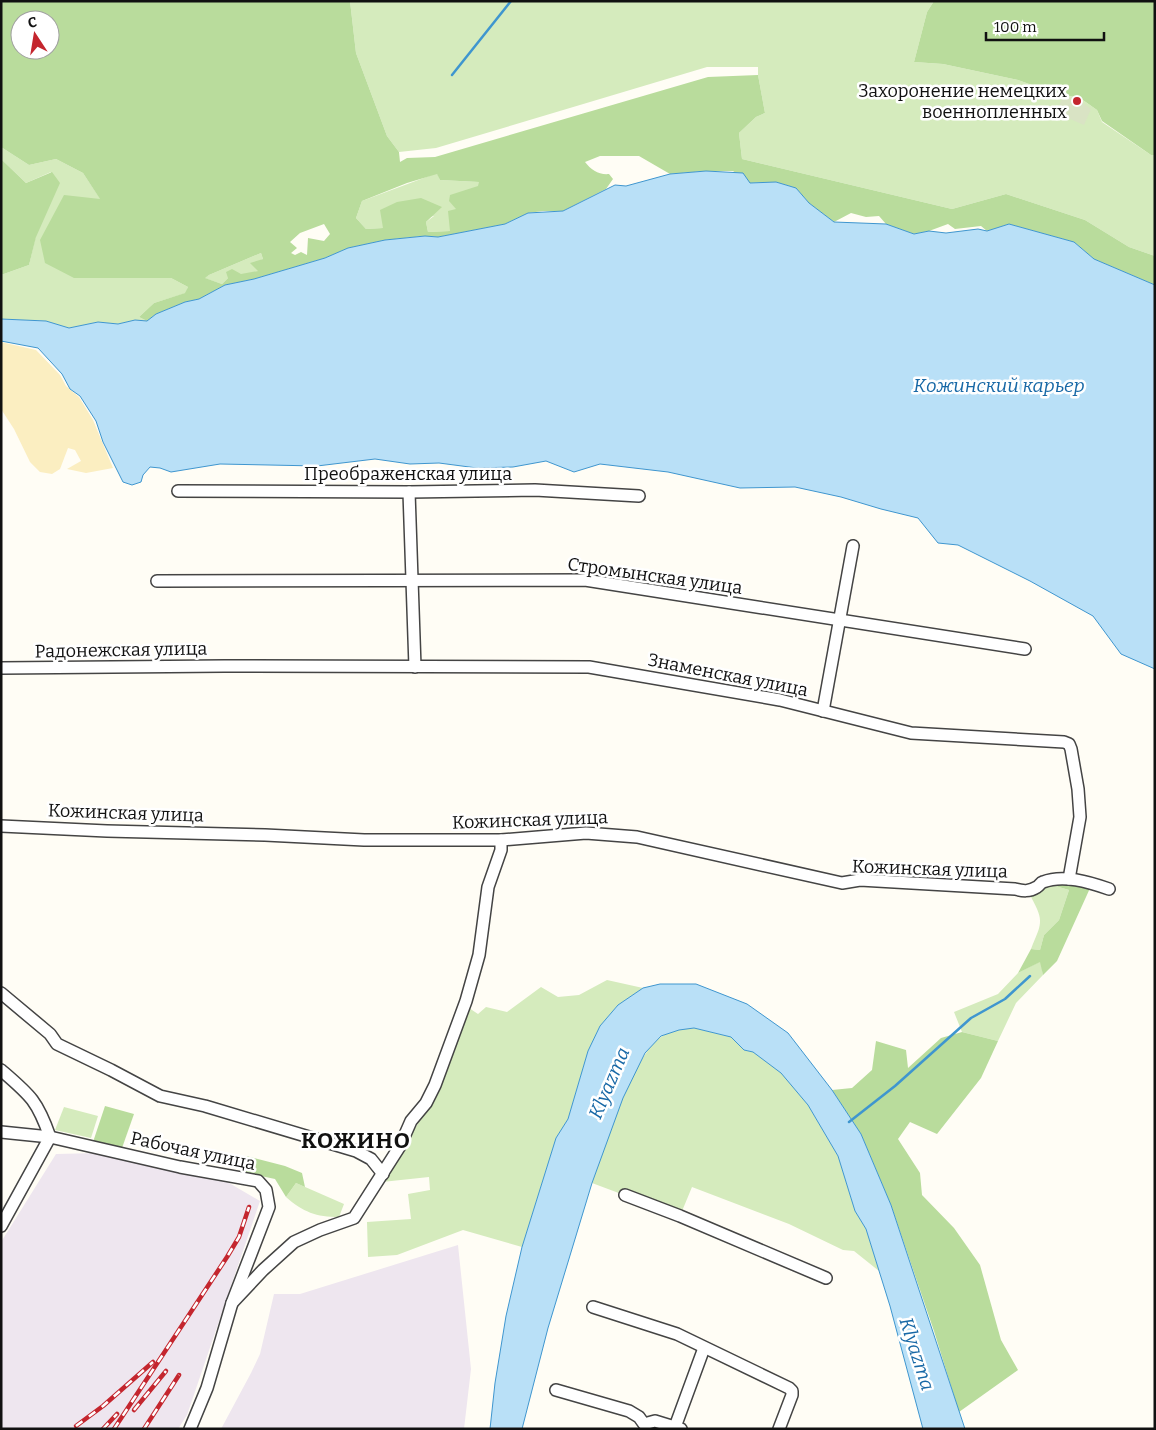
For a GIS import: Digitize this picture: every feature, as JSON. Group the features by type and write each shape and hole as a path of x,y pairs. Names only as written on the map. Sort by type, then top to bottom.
{"street":[{"name":"Преображенская улица","path":"178,491 409,492 535,490 639,496"},
{"path":"409,492 415,667"},
{"path":"823,711 853,546"},
{"name":"Стромынская улица","path":"157,581 585,580 1025,649"},
{"name":"Знаменская улица","path":"242,666 589,667 780,700 911,733 1064,742 1069,744 1071,749 1078,789 1080,817 1069,879"},
{"name":"Радонежская улица","path":"1,668 242,666"},
{"name":"Кожинская улица","path":"1,826 364,840 500,840 586,833 638,837 842,883 860,880 1015,889 1027,892 1042,882 1069,879 1086,881 1108,888"},
{"path":"232,1303 263,1270 294,1242 354,1218 400,1146 411,1121 426,1103 435,1085 466,1001 479,956 488,887 501,850 500,840"},
{"path":"1,993 44,1029 57,1044 160,1096 205,1106 356,1151 371,1159 383,1174"},
{"path":"1,1070 30,1094 37,1104 50,1137 1,1226"},
{"name":"Рабочая улица","path":"1,1132 50,1137 180,1167 258,1181 266,1190 268,1207 232,1303 208,1388 190,1429"},
{"path":"625,1195 680,1216 826,1278"},
{"path":"593,1307 677,1334 788,1388 792,1391 792,1395 779,1429"},
{"path":"556,1390 629,1411 640,1417 643,1427 655,1422 678,1428 704,1348"}],"shaded area":[{"path":"99,1153 224,1180 260,1201 187,1415 178,1429 1,1429 1,1242 56,1154"},
{"path":"458,1245 471,1369 464,1429 221,1429 260,1354 274,1294 300,1294"}],"green space":[{"path":"1,1 350,1 356,53 387,136 399,152 400,162 407,158 435,157 708,77 758,75 765,113 756,117 739,133 742,159 952,209 1006,194 1085,220 1129,247 1155,256 1155,285 1094,259 1074,242 1009,224 987,231 981,226 955,229 948,224 914,234 886,224 879,216 866,217 851,213 834,222 809,203 796,188 776,182 750,183 733,171 670,174 639,156 600,156 585,162 602,174 609,174 613,179 606,189 563,211 528,213 505,224 438,237 425,236 385,240 348,248 325,258 254,279 225,285 199,299 185,302 156,314 147,321 139,317 154,303 185,293 188,287 171,278 74,278 45,263 40,240 64,195 100,199 83,173 56,159 29,165 1,147","holes":["437,174 440,180 479,182 478,186 450,195 449,201 456,209 448,211 450,231 428,232 426,222 442,207 421,198 397,202 380,210 383,228 366,229 356,218 362,201 407,183","324,224 330,234 324,241 308,238 307,255 301,252 295,255 291,253 297,248 290,242 300,233","261,253 263,259 250,263 258,271 241,274 232,269 226,272 228,278 222,284 205,278"]},
{"path":"350,1 934,1 927,12 914,62 943,64 1018,80 1054,93 1080,98 1097,110 1102,122 1151,155 1155,155 1155,256 1129,247 1085,220 1006,194 952,209 742,159 739,133 756,117 765,113 758,67 707,67 436,148 399,152 387,136 356,53"},
{"path":"934,1 1155,1 1155,155 1151,155 1102,121 1097,110 1080,98 1054,93 1018,80 943,64 914,62 927,12"},
{"path":"1063,96 1078,99 1091,109 1084,125 1056,113"},
{"path":"1,147 29,165 56,159 83,173 101,200 74,278 171,278 188,287 186,293 154,303 139,317 147,321 135,320 118,324 98,322 69,328 46,321 1,319 1,275 29,265 51,172 26,183 1,159"},
{"path":"1,159 26,183 52,172 60,183 36,237 29,265 1,275"},
{"path":"437,173 440,180 479,182 479,186 456,210 450,231 428,232 426,222 434,216 383,228 366,229 356,218 362,201"},
{"path":"261,253 263,259 257,262 259,271 228,278 222,284 204,278 209,275"},
{"path":"1071,882 1091,886 1057,961 1043,975 1040,962 1018,973 1031,949 1040,950 1044,935 1059,920 1069,890 1052,885"},
{"path":"1052,885 1069,890 1059,920 1044,935 1040,950 1031,949 1039,928 1040,918 1031,897 1040,888"},
{"path":"1041,961 1043,975 1016,1003 998,1041 962,1032 954,1012 998,994 1018,973"},
{"path":"607,980 643,988 618,1005 600,1026 588,1051 568,1119 556,1138 522,1247 463,1230 397,1255 368,1257 367,1222 411,1219 408,1194 430,1190 429,1177 382,1182 441,1086 469,1008 478,1014 486,1007 507,1012 541,987 558,997 579,995"},
{"path":"694,1028 731,1037 744,1050 753,1052 782,1073 808,1105 838,1156 855,1211 866,1229 879,1271 854,1251 843,1250 789,1224 692,1187 680,1216 592,1183 620,1104 639,1064 650,1048 661,1037 677,1030"},
{"path":"962,1032 998,1041 981,1078 937,1134 910,1122 898,1139 920,1173 922,1195 954,1228 980,1265 1001,1340 1018,1370 959,1412 934,1331 891,1205 861,1134 832,1090 852,1088 872,1070 876,1041 906,1050 908,1068 941,1038"},
{"path":"105,1106 134,1114 122,1148 93,1142"},
{"path":"64,1107 98,1116 91,1138 55,1130"},
{"path":"246,1156 285,1166 302,1173 305,1187 296,1183 286,1197 275,1179 242,1172"},
{"path":"296,1183 344,1204 339,1217 310,1213 292,1202 286,1197"}],"sand":[{"path":"1,342 36,350 60,375 66,386 79,397 93,420 113,468 86,473 67,469 81,461 75,450 68,448 60,469 52,474 40,472 30,462 14,429 1,409"}],"water":[{"name":"Кожинский карьер","path":"706,171 743,173 750,183 776,182 796,188 809,203 834,222 886,224 914,234 929,231 946,233 978,229 987,231 1009,224 1074,242 1094,259 1155,285 1155,669 1121,654 1093,616 1030,581 958,545 938,543 918,518 841,497 795,487 740,488 668,472 600,464 574,472 546,461 513,467 477,468 439,463 410,464 375,459 317,466 220,464 171,472 150,467 143,475 141,482 132,485 123,482 103,442 96,421 80,396 70,389 62,374 38,348 1,341 1,319 46,321 69,328 98,322 118,324 135,320 147,321 156,314 185,302 199,299 225,285 254,279 325,258 348,248 385,240 425,236 438,237 505,224 528,213 563,211 615,185 626,186 670,174"},
{"name":"Klyazma","path":"660,984 696,984 747,1004 788,1033 832,1090 861,1134 891,1205 965,1429 923,1429 890,1306 866,1229 855,1211 838,1156 808,1105 781,1073 753,1052 744,1050 731,1037 694,1028 679,1030 661,1036 645,1053 623,1098 592,1183 548,1328 522,1429 490,1429 506,1316 522,1247 556,1138 568,1119 588,1051 600,1026 618,1005 643,988"}],"waterway":[{"path":"452,75 511,1"},
{"path":"849,1122 895,1086 971,1018 1005,999 1030,976"}],"railway":[{"path":"114,1429 227,1257 239,1237 249,1207"},
{"path":"76,1426 103,1406 153,1362"},
{"path":"134,1410 166,1371"},
{"path":"144,1429 179,1375"},
{"path":"103,1429 117,1414"}],"place":[{"name":"Захоронение немецких военнопленных","path":"1077,101"}],"district":[{"name":"КОЖИНО","path":"356,1140"}]}
